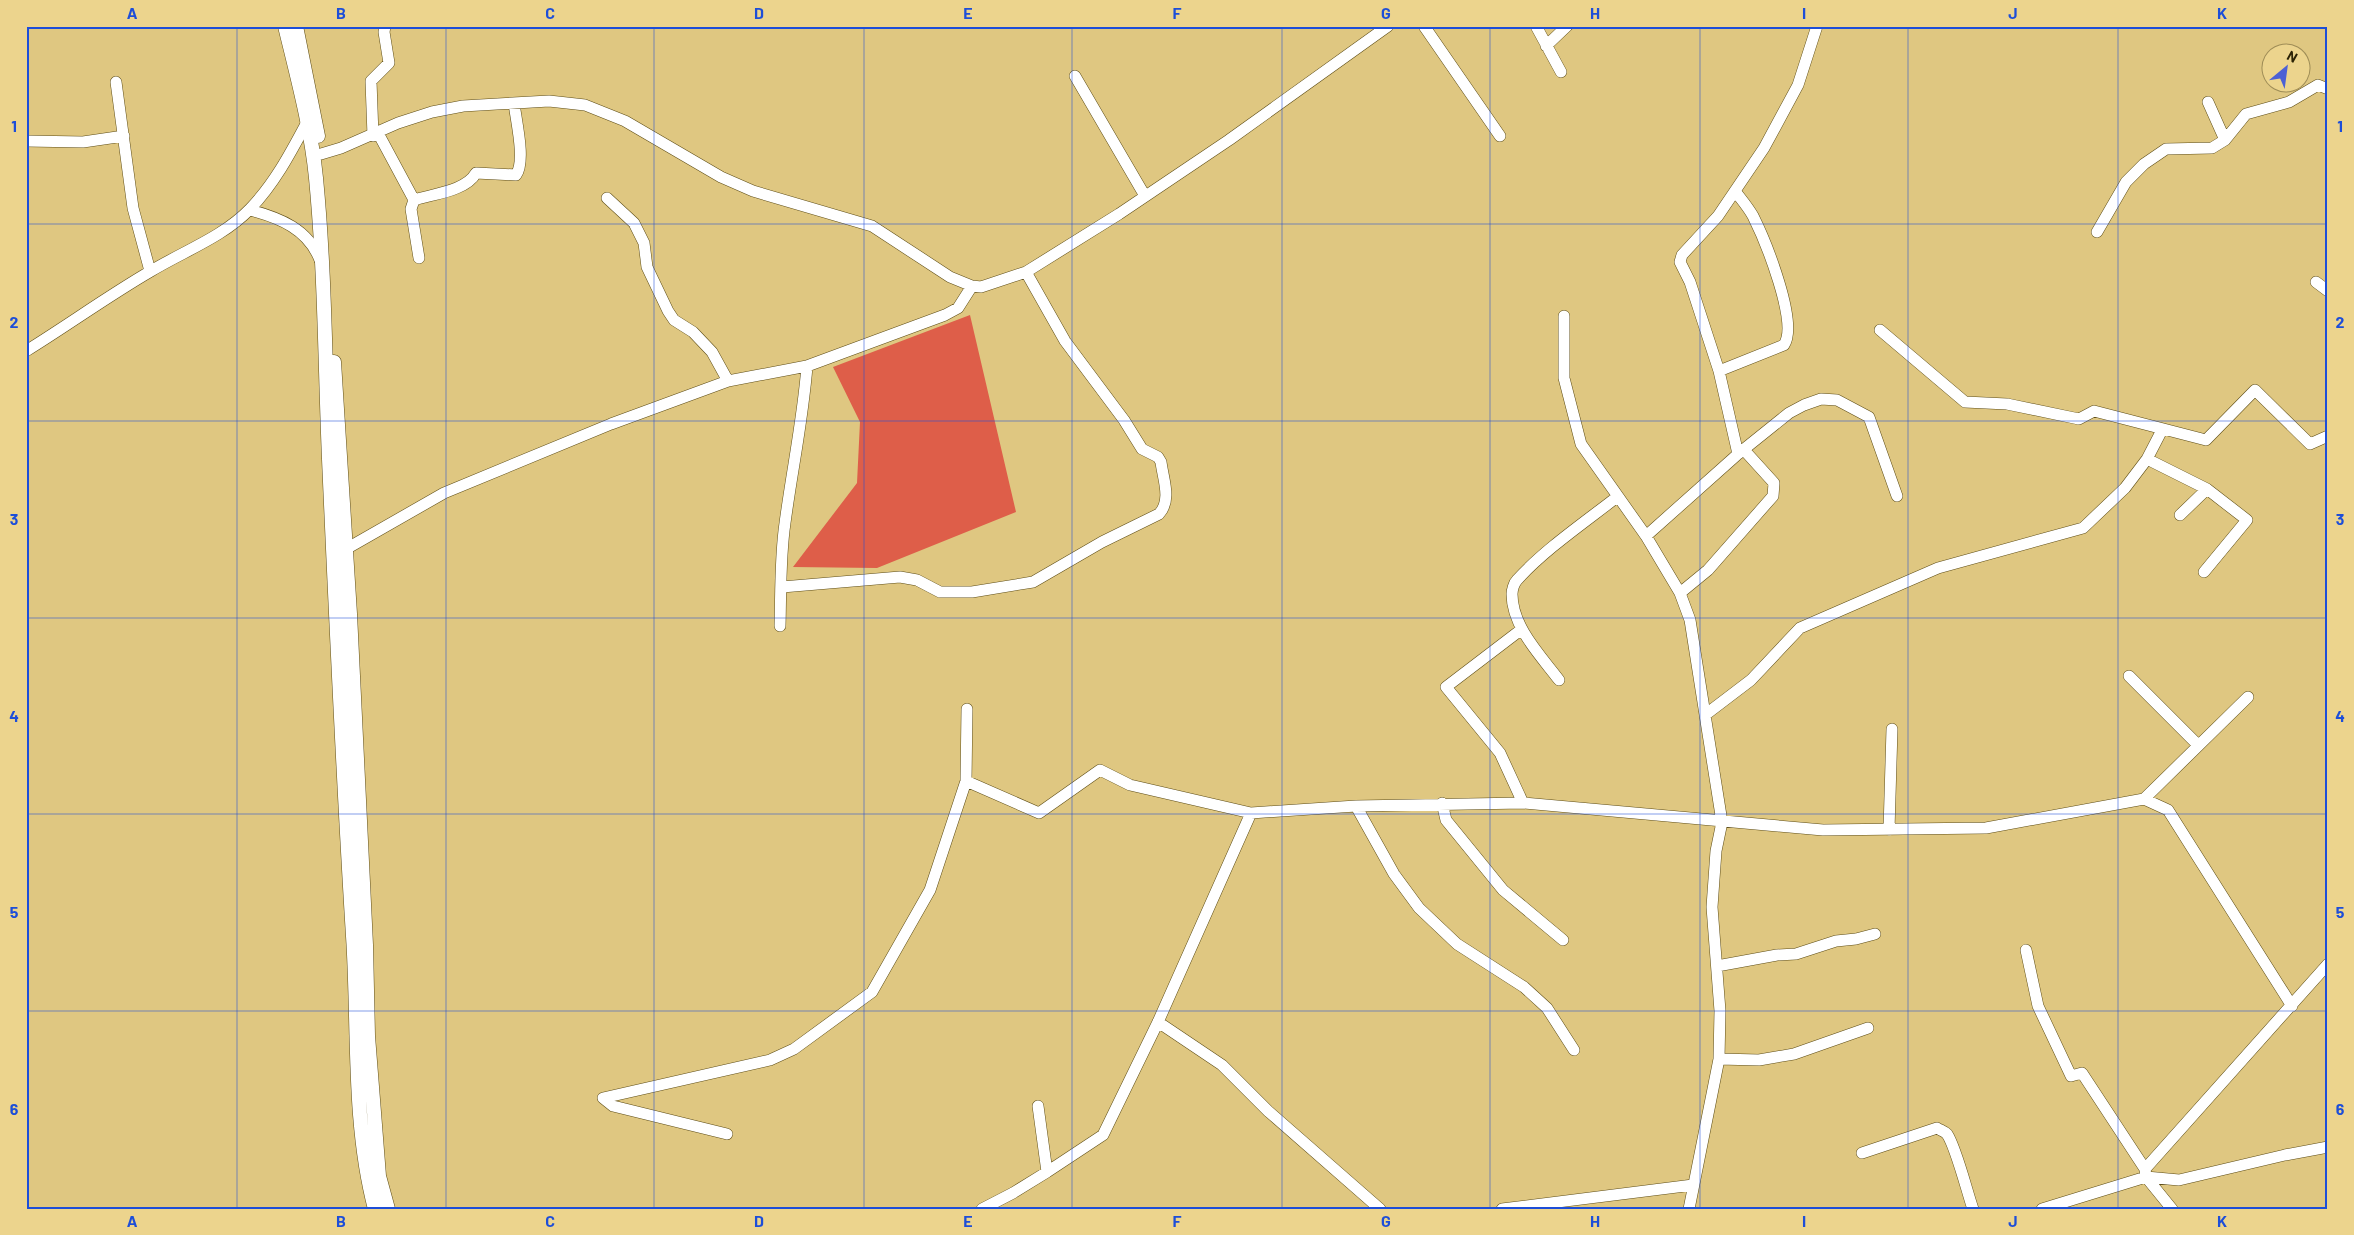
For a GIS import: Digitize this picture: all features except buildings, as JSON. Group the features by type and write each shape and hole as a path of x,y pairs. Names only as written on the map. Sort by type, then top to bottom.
{"main road":[{"path":"285,26 316,176 322,263 329,458 354,946 355,1037 367,1178 375,1209"},
{"path":"296,26 311,90 321,154 346,549 366,945 368,1036 380,1176 388,1209"}],"street":[{"path":"385,26 384,32 389,63 372,81 376,134 414,200 411,209 419,258"},
{"path":"321,154 376,134 398,123 432,112 463,106 549,101 585,106 625,121 721,177 753,192 872,226 950,277 972,286 982,287 1026,272 1145,196 1229,140 1388,26"},
{"path":"1424,26 1500,136"},
{"path":"1536,26 1561,72"},
{"path":"1546,46 1567,26"},
{"path":"1680,593 1708,570 1773,496 1774,483 1742,453 1719,371 1690,282 1680,262 1682,255 1718,216 1764,148 1798,85 1817,26"},
{"path":"1075,76 1145,196"},
{"path":"116,82 133,208 150,271"},
{"path":"2097,232 2126,182 2144,164 2166,149 2212,148 2225,140 2246,114 2289,102 2323,87 2328,100"},
{"path":"2208,102 2225,140"},
{"path":"414,200 463,185 471,181 476,173 516,174 520,170 520,158 514,103"},
{"path":"26,351 150,271 227,229 250,210 286,162 306,124"},
{"path":"26,142 83,142 124,136"},
{"path":"1719,371 1784,345 1789,339 1787,314 1768,252 1752,215 1735,190"},
{"path":"607,198 634,223 644,243 647,267 668,311 674,320 692,332 712,352 728,381"},
{"path":"250,210 275,216 297,228 315,248 322,263"},
{"path":"782,587 821,586 900,578 917,580 940,592 972,592 1033,582 1102,542 1159,514 1164,509 1167,502 1161,462 1158,457 1142,449 1124,420 1065,341 1026,272"},
{"path":"2316,282 2328,291"},
{"path":"346,549 444,493 611,424 728,381 807,366 945,315 958,308 972,286"},
{"path":"1564,316 1564,378 1581,444 1646,536 1680,593 1690,620 1722,822 1716,852 1712,907 1720,1011 1719,1059 1689,1209"},
{"path":"1880,330 1964,402 2007,404 2079,419 2094,411 2206,440 2255,390 2310,444 2328,436"},
{"path":"780,626 781,562 785,523 803,414 807,366"},
{"path":"1646,536 1789,413 1821,399 1836,400 1868,417 1897,496"},
{"path":"1705,715 1751,680 1800,628 1938,568 2083,528 2125,488 2147,459 2162,430"},
{"path":"2147,459 2208,490 2248,520 2204,572"},
{"path":"2180,515 2208,490"},
{"path":"1560,680 1522,629 1515,612 1512,593 1515,582 1565,538 1617,497"},
{"path":"1522,629 1446,687 1500,753 1523,803"},
{"path":"2129,676 2197,744"},
{"path":"2144,799 2197,744 2248,697"},
{"path":"727,1134 613,1106 603,1098 770,1060 794,1049 872,992 930,890 966,782 966,709"},
{"path":"1889,830 1892,729"},
{"path":"966,782 1039,813 1100,770 1130,785 1251,812 1442,803 1523,803 1823,830 1986,828 2144,799 2168,810 2292,1006"},
{"path":"1442,803 1446,820 1503,890 1563,940"},
{"path":"1356,806 1394,874 1419,908 1457,944 1524,987 1547,1008 1574,1050"},
{"path":"982,1209 1013,1193 1103,1135 1158,1022 1251,812"},
{"path":"1716,966 1796,954 1836,941 1856,940 1875,934"},
{"path":"2026,950 2038,1006 2071,1076 2082,1073 2146,1173 2172,1209"},
{"path":"2042,1209 2146,1173 2328,964"},
{"path":"1158,1022 1222,1064 1268,1111 1380,1209"},
{"path":"1719,1059 1759,1060 1794,1054 1868,1028"},
{"path":"1038,1106 1047,1172"},
{"path":"1862,1153 1937,1128 1943,1131 1947,1135 1954,1152 1973,1209"},
{"path":"2146,1173 2179,1180 2328,1147"},
{"path":"1502,1209 1693,1185"}],"shaded area":[{"path":"970,315 1016,512 877,568 793,567 857,483 860,422 833,367"}]}
